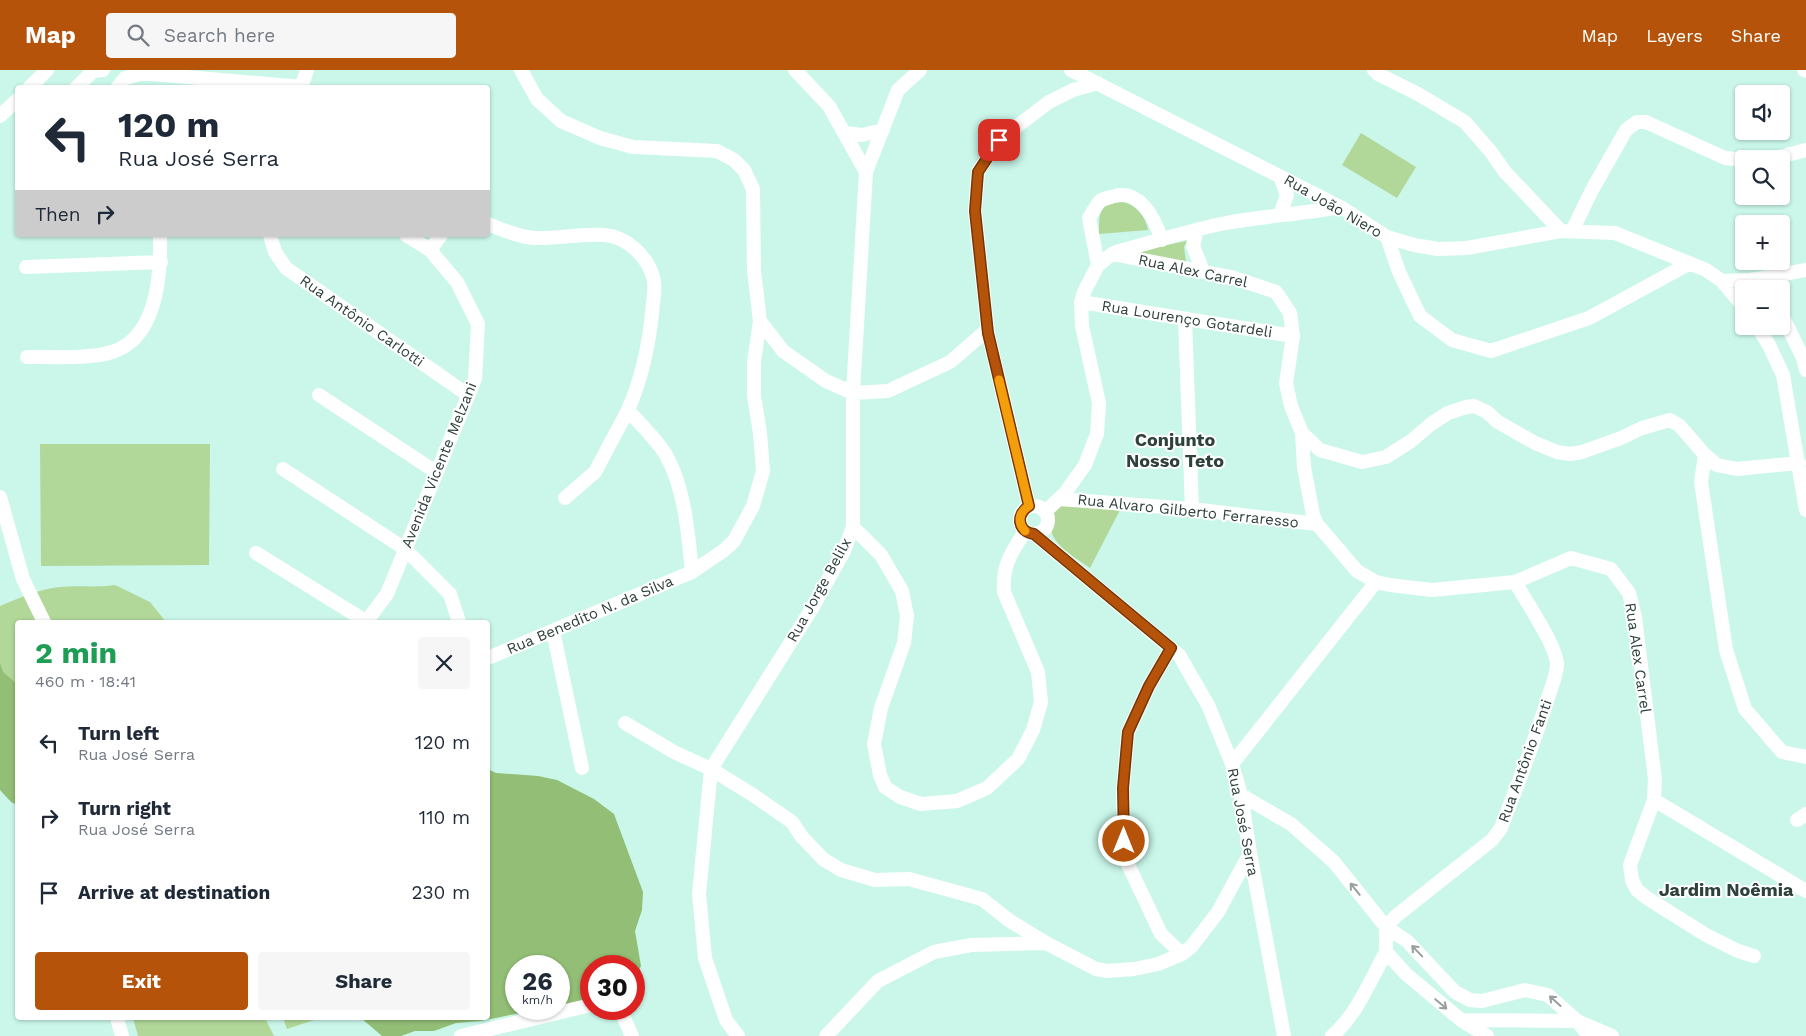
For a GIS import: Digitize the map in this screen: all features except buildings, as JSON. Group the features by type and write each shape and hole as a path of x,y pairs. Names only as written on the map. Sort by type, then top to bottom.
{"street":[{"path":"32,85 47,70"},
{"path":"79,85 93,71 103,70"},
{"path":"303,85 307,70"},
{"name":"Rua Benedito N. da Silva","path":"490,657 692,572 723,551 734,541 753,506 763,471 754,396 754,362 760,321 754,270 753,189 744,170 734,160 717,151 633,146 600,138 561,121 537,99 521,70"},
{"path":"795,70 829,106 866,172"},
{"name":"Rua Jorge Belilx","path":"738,1036 726,1020 705,958 699,894 711,769 811,610 844,551 853,526 853,393 866,172 898,90 920,70"},
{"name":"Rua João Niero","path":"1071,70 1340,207 1387,237 1414,245 1438,248 1467,248 1567,231 1615,233 1706,270 1722,280 1735,292"},
{"path":"1374,70 1465,122 1492,152 1505,172 1567,231 1626,130 1636,122 1646,122 1724,158 1735,159"},
{"path":"122,78 140,74 152,74 279,85"},
{"path":"1029,506 988,330 975,211 978,172 999,140 1049,102 1073,90 1098,83"},
{"path":"0,116 15,101"},
{"path":"845,133 862,135 883,130"},
{"path":"1790,154 1806,150"},
{"path":"1280,176 1287,196 1280,215"},
{"path":"1098,265 1089,218 1101,200 1116,195 1131,195 1145,206 1162,240"},
{"path":"1046,510 1065,494 1086,465 1097,434 1099,403 1082,326 1081,302 1098,265 1112,254 1224,223 1317,212 1340,207"},
{"path":"490,225 501,230 534,238 606,235 629,244 642,256 654,278 652,320 639,385 595,472 566,498"},
{"path":"1197,230 1193,246 1203,271"},
{"path":"27,358 101,354 114,351 128,343 138,334 151,311 161,262 160,237"},
{"name":"Rua Antônio Carlotti","path":"271,237 275,252 286,268 468,395"},
{"name":"Avenida Vicente Melzani","path":"368,620 387,594 475,379 478,324 457,282 430,250 409,237"},
{"path":"430,250 440,237"},
{"path":"1387,237 1399,272 1420,316 1452,340 1492,350 1590,318 1690,263"},
{"name":"Rua Alex Carrel","path":"1112,254 1230,277 1276,292 1290,313 1293,336 1286,383 1291,406 1302,433 1304,467 1313,515 1317,524 1357,571 1376,582 1432,590 1515,582 1571,558 1611,569 1629,593 1635,617 1655,779 1654,800 1630,865 1632,880 1637,890 1647,898 1706,935 1738,951 1754,956"},
{"path":"26,267 161,262"},
{"path":"1722,280 1770,278 1806,270"},
{"name":"Rua Lourenço Gotardeli","path":"1081,302 1293,336"},
{"path":"1185,320 1192,509"},
{"path":"760,321 783,351 826,382 853,393 888,391 950,362 988,330"},
{"path":"1790,331 1803,358 1806,370"},
{"path":"1763,335 1783,375 1806,510"},
{"path":"319,395 436,472"},
{"path":"1302,433 1320,450 1362,462 1386,457 1448,413 1474,406 1487,412 1498,422 1528,440 1557,452 1570,454 1582,452 1642,428 1670,420 1680,426 1705,455 1717,465 1737,469 1799,463"},
{"path":"628,410 666,454 679,486 692,572"},
{"path":"1705,455 1701,482 1726,650 1745,709 1782,752 1806,757"},
{"path":"283,469 405,549 450,594 458,620"},
{"path":"0,497 23,579 43,620"},
{"name":"Rua Alvaro Gilberto Ferraresso","path":"1059,498 1192,509 1317,524"},
{"path":"1029,506 1038,506 1046,510 1049,519 1046,528 1039,534 1030,533 1022,527 1020,518 1024,509 1029,506"},
{"path":"853,526 881,555 902,590 907,616 904,643 881,708 874,744 880,775 885,787 900,797 921,804 957,802 987,788 1018,759 1033,730 1041,702 1038,672 1004,592 1003,578 1006,564 1030,533"},
{"name":"Rua José Serra","path":"1030,533 1179,655 1208,705 1232,764 1241,795 1284,1036"},
{"path":"256,554 363,620"},
{"path":"1232,764 1376,582"},
{"name":"Rua Antônio Fanti","path":"1386,927 1396,916 1492,840 1497,835 1505,819 1541,721 1557,664 1554,651 1515,582"},
{"path":"553,632 582,768"},
{"path":"1171,648 1149,686 1128,732 1123,788 1124,856 1161,934 1182,954"},
{"path":"625,723 674,752 711,769 792,822 802,837 823,859 841,870 875,880 909,879 982,899 1010,921 1046,943 1096,969 1107,971 1134,969 1158,964 1191,948 1218,912 1250,853"},
{"path":"1241,795 1291,824 1334,862 1386,927 1407,941 1455,992 1470,1000 1482,1001 1526,990 1548,995 1577,1021 1589,1036"},
{"path":"1654,800 1806,891"},
{"path":"1332,1036 1341,1028 1350,1015 1386,952 1386,927"},
{"path":"826,1036 878,981 934,952 971,945 1046,943"},
{"path":"1386,952 1406,974 1461,1020 1487,1036"},
{"path":"461,1036 580,1008"},
{"path":"118,1020 122,1036"},
{"path":"625,1020 632,1036"},
{"path":"1461,1020 1577,1021 1612,1036"}],"green space":[{"path":"1361,133 1416,167 1397,198 1342,165"},
{"path":"1125,202 1140,213 1145,220 1148,230 1099,234 1100,214 1105,206"},
{"path":"1187,241 1184,247 1186,262 1134,254 1152,248"},
{"path":"40,444 210,444 209,565 41,566"},
{"path":"1065,504 1120,510 1090,568 1066,551 1054,537 1051,529 1051,520 1054,509"},
{"path":"115,585 150,602 164,620 15,620 15,684 0,672 0,606 29,594 52,588"},
{"path":"0,663 3,672 15,682 15,804 0,790"},
{"path":"490,770 496,773 538,776 557,780 594,799 614,814 643,892 642,910 635,931 639,955 580,955 580,1001 570,1004 570,955 505,955 505,1016 490,1019"},
{"path":"134,1020 266,1020 274,1036 138,1036"},
{"path":"284,1020 314,1020 287,1029"},
{"path":"363,1020 486,1020 456,1023 434,1031 415,1031 401,1036 382,1036"}],"slow traffic":[{"path":"999,380 1029,506 1021,513 1020,518 1025,531"}],"district":[{"name":"Conjunto Nosso Teto","path":"1175,450"},
{"name":"Jardim Noêmia","path":"1726,890"}],"route":[{"path":"999,140 978,172 975,211 988,333 1029,506 1021,513 1020,522 1025,531 1029,534 1034,534 1171,648 1149,686 1126,740 1123,788 1124,841"}]}
